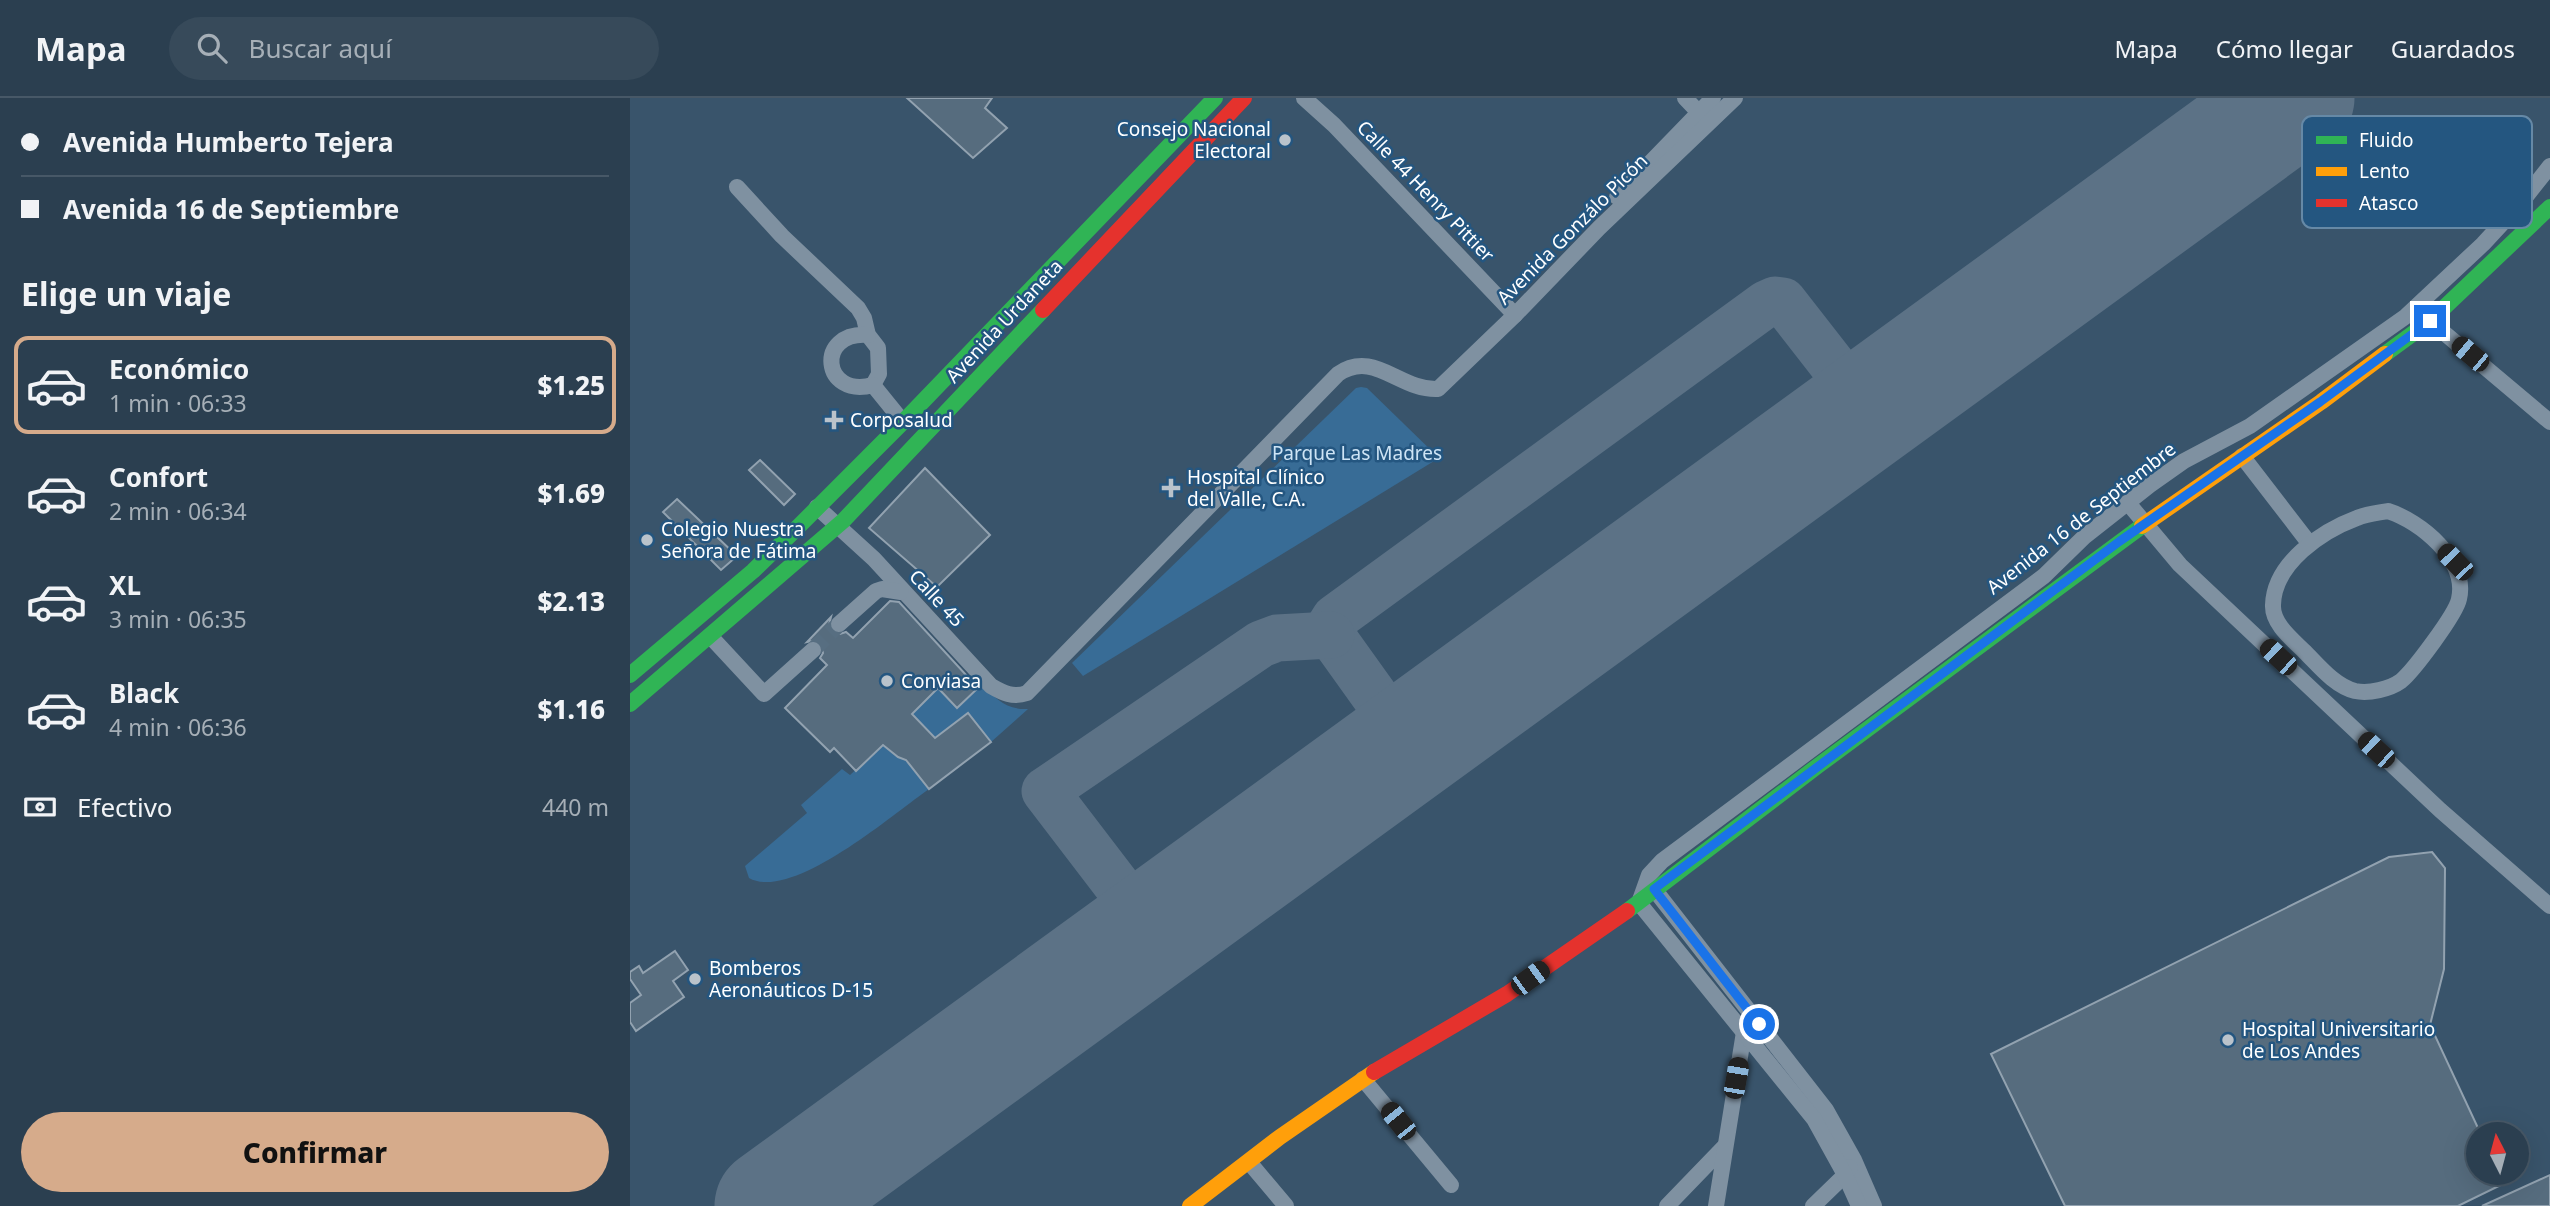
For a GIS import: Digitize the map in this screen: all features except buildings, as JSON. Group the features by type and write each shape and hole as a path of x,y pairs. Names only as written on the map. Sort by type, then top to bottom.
{"street":[{"name":"Avenida Urdaneta","path":"630,675 753,571 902,422 1215,98"},
{"name":"Avenida Urdaneta","path":"630,704 711,637 836,526 925,436 1244,98"},
{"name":"Calle 44 Henry Pittier","path":"1304,98 1334,125 1512,312"},
{"path":"1685,98 1704,117"},
{"name":"Avenida Gonzálo Picón","path":"1704,117 1713,98"},
{"name":"Avenida Gonzálo Picón","path":"1010,695 1027,693 1338,374 1350,366 1368,365 1410,385 1425,390 1438,389 1512,312 1600,228 1704,117 1735,98"},
{"name":"Avenida 16 de Septiembre","path":"2532,189 2550,166"},
{"path":"737,187 782,236 858,308 864,318 868,335 878,348 881,361 879,374 873,385"},
{"name":"Avenida 16 de Septiembre","path":"2532,224 2550,207"},
{"name":"Avenida 16 de Septiembre","path":"1639,902 1649,875 1662,861 2044,576 2084,537 2184,461 2250,426 2405,317 2498,228"},
{"name":"Avenida 16 de Septiembre","path":"1190,1206 1363,1079 1507,995 1639,902 2120,541 2320,402 2430,321 2528,228"},
{"path":"2430,321 2550,422"},
{"path":"868,335 854,334 836,346 831,358 832,370 839,381 850,388 873,385"},
{"path":"873,385 902,422"},
{"path":"2242,456 2309,544"},
{"path":"2128,503 2180,565 2396,769 2550,906"},
{"name":"Calle 45","path":"817,506 874,559 901,592 991,686 1010,695"},
{"path":"2388,511 2407,517 2422,528 2455,562 2460,584 2459,600 2443,629 2400,681 2376,691 2357,692 2341,686 2280,628 2272,607 2278,586 2292,559 2309,544 2357,518 2388,511"},
{"path":"839,624 876,591 882,589 901,592"},
{"path":"711,637 764,694 813,650"},
{"path":"1654,889 1826,1110 1854,1160 1874,1206"},
{"path":"1639,902 1814,1119 1859,1206"},
{"path":"1716,1206 1744,1032"},
{"path":"1363,1079 1451,1185"},
{"path":"1667,1206 1724,1147"},
{"path":"1813,1206 1845,1175 1854,1160"},
{"path":"1249,1162 1286,1206"}],"green space":[{"name":"Parque Las Madres","path":"1356,388 1367,388 1439,458 1083,676 1072,663"},
{"path":"982,684 1007,705 1028,709 991,742 968,713 935,738 912,714 938,688 957,708"},
{"path":"883,745 897,757 906,760 929,789 842,852 815,867 790,878 768,882 749,878 745,866 807,813 801,805 842,769 850,775"}],"taxiway":[{"path":"1409,744 1331,635 1330,626 1335,618 1766,304 1775,300 1783,301 1868,410"},
{"path":"1152,931 1045,791 1261,644 1277,638 1331,635"}],"runway":[{"path":"773,1206 2296,98"}],"tunnel":[{"path":"813,650 839,624"}],"traffic: fast":[{"path":"630,675 753,571 791,534 903,422 1215,98"},
{"path":"2532,224 2550,207"},
{"path":"2385,354 2430,321 2528,228"},
{"path":"630,704 843,521 1043,310"},
{"path":"1627,911 2142,526"}],"traffic: slow":[{"path":"2142,526 2321,402 2385,354"},
{"path":"1190,1206 1280,1137 1374,1072"}],"traffic: jam":[{"path":"1043,310 1244,98"},
{"path":"1374,1072 1507,994 1627,911"}],"place":[{"name":"Consejo Nacional Electoral","path":"1285,140"},
{"name":"Corposalud","path":"834,420"},
{"name":"Hospital Clínico del Valle, C.A.","path":"1171,488"},
{"name":"Colegio Nuestra Señora de Fátima","path":"647,540"},
{"name":"Conviasa","path":"887,681"},
{"name":"Bomberos Aeronáuticos D-15","path":"695,979"},
{"name":"Hospital Universitario de Los Andes","path":"2228,1040"}],"route":[{"path":"1759,1024 1654,889 2120,541 2320,402 2430,321"}]}
